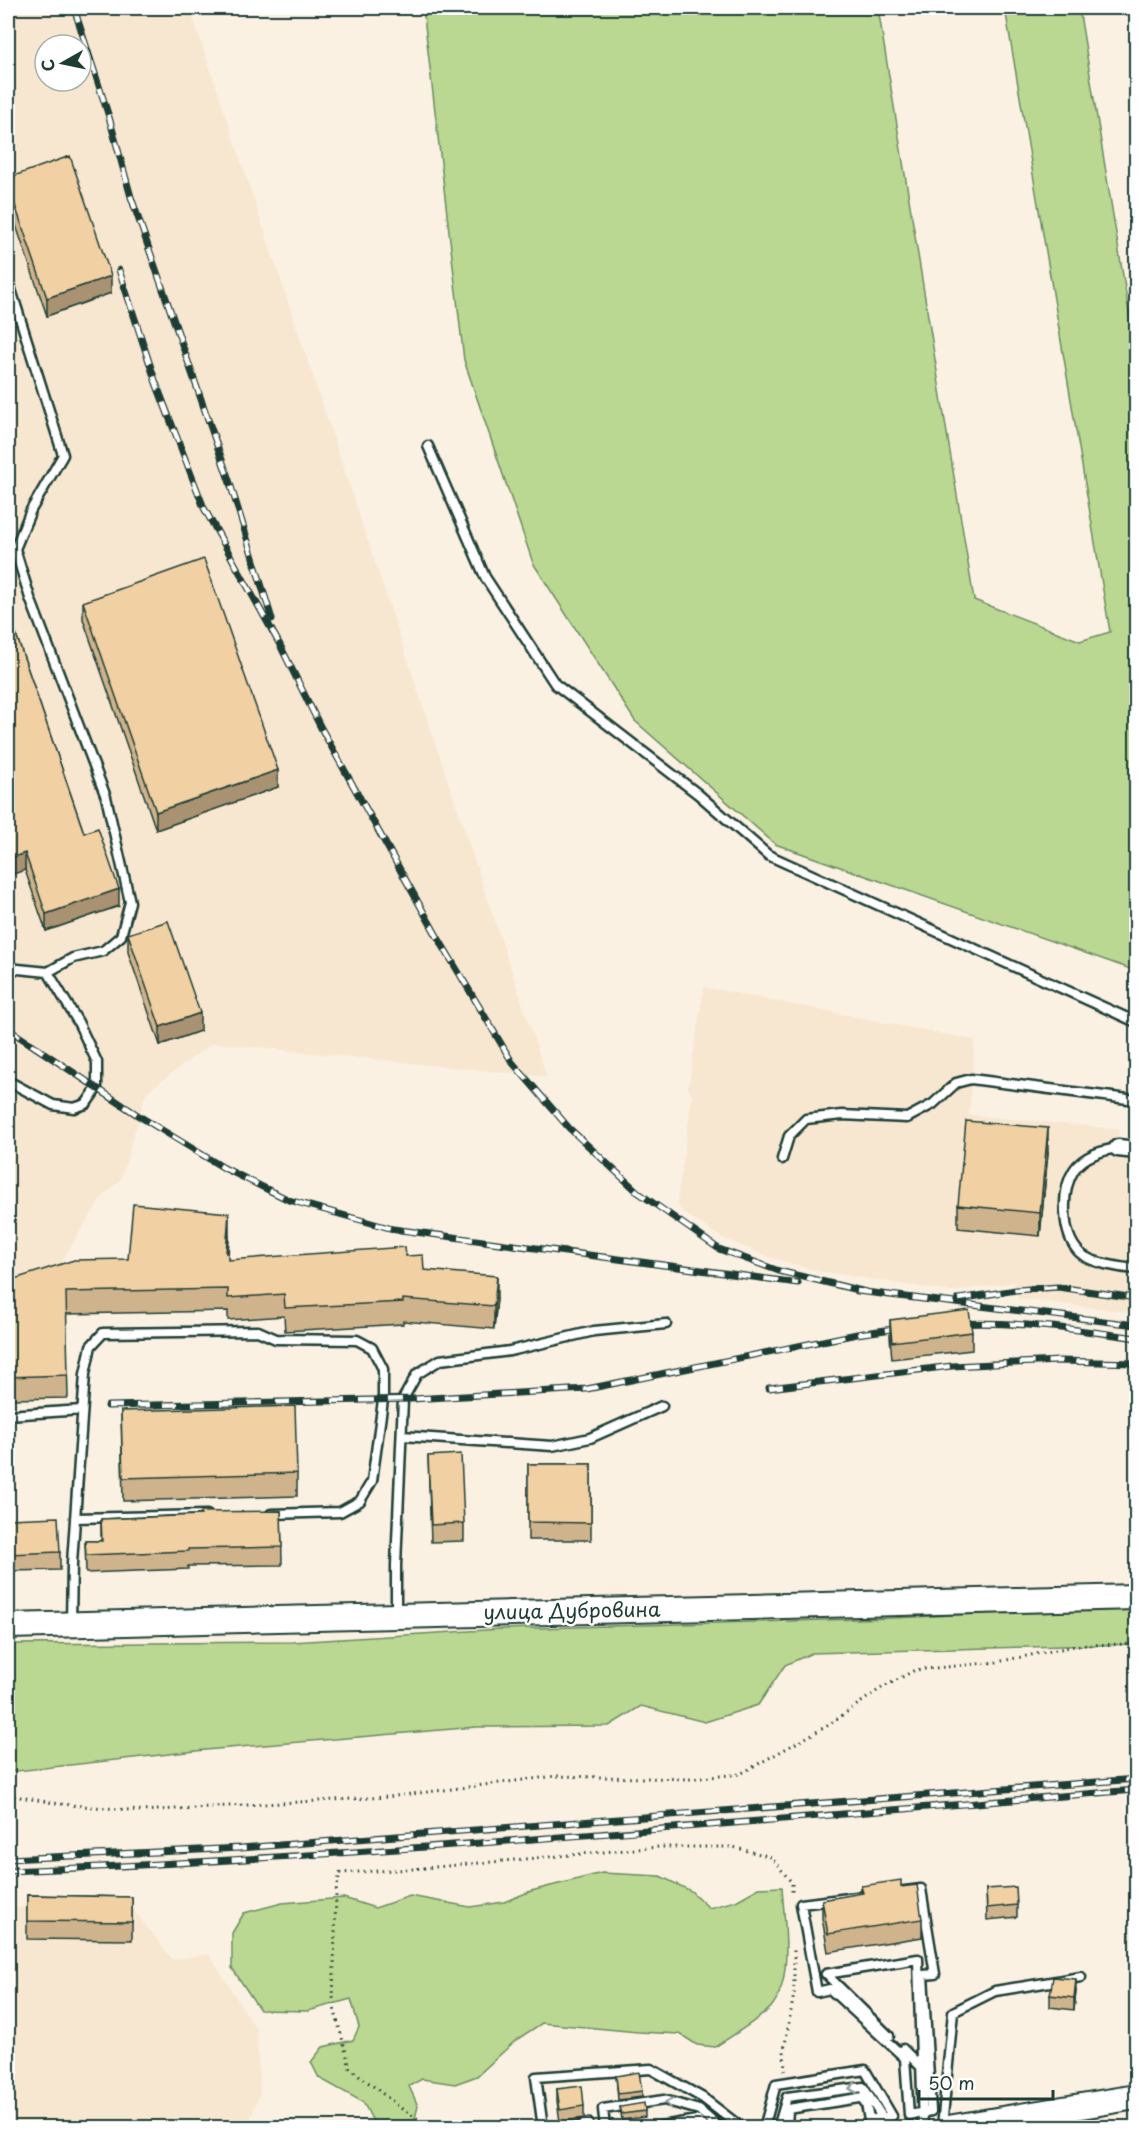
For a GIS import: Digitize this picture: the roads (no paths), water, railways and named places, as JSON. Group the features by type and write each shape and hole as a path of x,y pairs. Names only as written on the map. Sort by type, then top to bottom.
{"main road":[{"name":"улица Дубровина","path":"8,1626 1137,1597"},
{"path":"948,2127 1137,2097"}],"street":[{"path":"1118,1148 1137,1150"}],"lane":[{"path":"8,280 63,454 31,510 15,549 30,598 106,797 130,902 121,936 103,951 73,958 48,972 8,968"},
{"path":"428,446 485,577 555,684 698,794 768,855 1137,1022"},
{"path":"8,1081 53,1105 74,1108 86,1104 96,1088 97,1062 78,1022 48,972"},
{"path":"782,1159 789,1136 806,1119 842,1115 907,1118 933,1104 956,1083 971,1079 1137,1100"},
{"path":"1118,1148 1099,1151 1074,1168 1068,1182 1064,1204 1068,1232 1080,1253 1113,1267 1137,1269"},
{"path":"396,1616 403,1399 417,1374 440,1360 510,1351 594,1331 666,1324"},
{"path":"71,1624 75,1518 85,1374 91,1346 103,1333 258,1331 276,1339 357,1340 372,1348 383,1369 383,1400 372,1481 360,1501 340,1512 260,1514"},
{"path":"402,1436 552,1446 590,1438 662,1406"},
{"path":"8,1415 82,1410"},
{"path":"75,1518 213,1515"},
{"path":"921,1889 935,1974 923,1975 931,2111 922,2112 909,2115 905,2058 830,1989 816,1992 801,1904 921,1889"},
{"path":"920,2066 826,1974 918,1959 922,2127"},
{"path":"942,2127 953,2012 995,1991 1082,1977"},
{"path":"543,2127 536,2077 651,2069 704,2098 742,2127"},
{"path":"764,2127 776,2084 865,2070 892,2116 870,2120 866,2104 862,2098 858,2098 788,2109 787,2127"},
{"path":"778,2127 787,2097 863,2087 889,2127"},
{"path":"605,2127 603,2109 664,2100 699,2110 720,2127"},
{"path":"650,2127 697,2120 706,2127"},
{"path":"575,2127 588,2123 589,2127"}],"railway":[{"path":"74,8 109,117 131,197 229,480 272,619"},
{"path":"119,270 156,383 204,508 280,645 321,728 437,936 512,1062 569,1128 639,1193 719,1249 779,1271 866,1292"},
{"path":"8,1029 139,1116 224,1168 289,1200 393,1229 798,1283"},
{"path":"959,1299 1016,1290 1058,1287 1136,1298"},
{"path":"857,1291 1136,1325"},
{"path":"954,1324 1023,1325 1136,1338"},
{"path":"108,1406 412,1399 587,1389 857,1334 907,1327"},
{"path":"769,1388 952,1366 1060,1361 1136,1363"},
{"path":"8,1859 241,1848 1136,1779"},
{"path":"8,1871 431,1847 1136,1790"}]}
